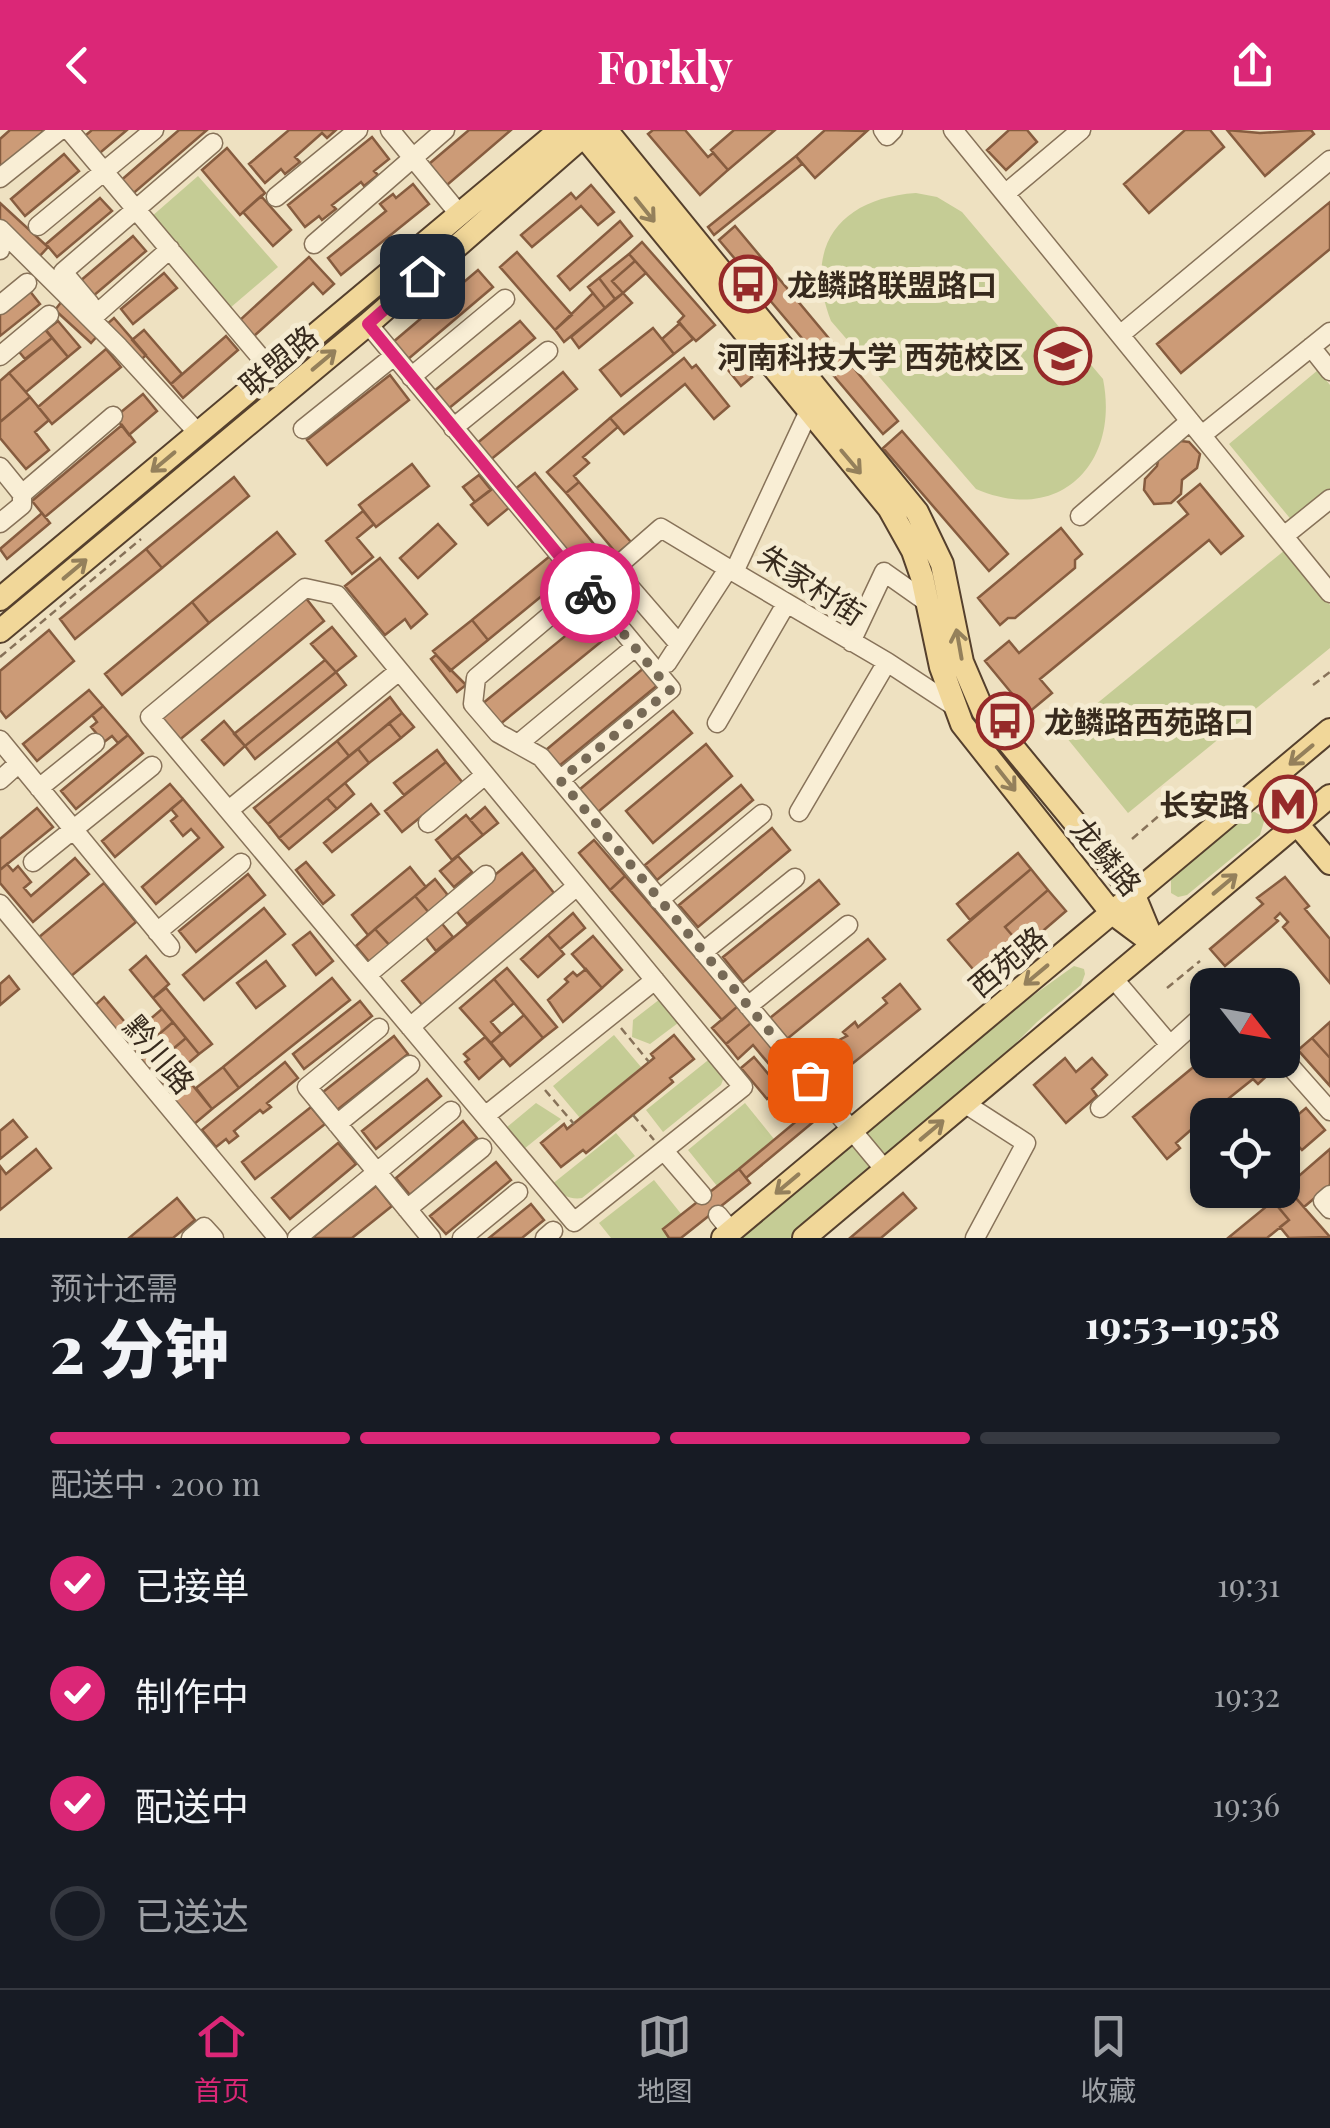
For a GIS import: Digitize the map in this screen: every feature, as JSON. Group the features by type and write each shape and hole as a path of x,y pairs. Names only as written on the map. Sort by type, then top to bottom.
{"main road":[{"name":"联盟路","path":"3,592 560,130"},
{"name":"联盟路","path":"0,632 368,324 590,131"},
{"name":"龙鳞路","path":"590,131 890,508 912,551 941,667 962,724 1111,912 1154,944"},
{"name":"龙鳞路","path":"590,131 917,512 942,564 962,662 983,711 1133,893 1154,944"},
{"name":"西苑路","path":"724,1228 851,1130 1330,730"},
{"path":"1272,780 1303,819 1330,863"},
{"path":"804,1238 1330,796"},
{"path":"1303,819 1330,840"}],"street":[{"path":"0,178 60,130"},
{"path":"68,130 272,371"},
{"path":"38,226 154,130"},
{"path":"276,197 358,130"},
{"path":"390,130 460,215"},
{"path":"314,244 445,130"},
{"path":"882,130 887,136 894,130"},
{"path":"953,130 1330,593"},
{"path":"1005,194 1081,130"},
{"path":"94,316 63,272 213,143"},
{"path":"1120,335 1330,160"},
{"path":"0,229 94,316 198,434"},
{"path":"94,316 170,250"},
{"path":"0,305 28,282"},
{"path":"412,377 506,299"},
{"path":"0,356 48,314"},
{"path":"368,324 670,690 560,780"},
{"path":"1080,516 1330,332"},
{"path":"1310,347 1330,371"},
{"path":"453,428 548,351"},
{"path":"302,429 394,356"},
{"name":"朱家村街","path":"809,411 731,571 954,706"},
{"path":"22,494 112,416"},
{"path":"0,467 22,494 22,505 0,523"},
{"path":"1284,536 1330,498"},
{"path":"667,663 731,571 661,528 614,569 679,644"},
{"path":"851,642 884,572 928,604"},
{"path":"585,586 476,678 473,704 498,733 540,757 885,1170"},
{"path":"305,588 337,595 486,775 743,1088 574,1222 150,716 305,588"},
{"path":"717,723 786,604"},
{"path":"518,744 635,647"},
{"path":"799,812 887,662"},
{"path":"228,810 400,671"},
{"path":"0,740 170,947"},
{"path":"39,788 95,743"},
{"path":"0,780 19,764"},
{"path":"34,862 152,766"},
{"path":"428,822 486,775"},
{"path":"659,900 762,814"},
{"path":"156,932 241,863"},
{"path":"367,975 486,875"},
{"path":"703,952 795,878"},
{"path":"410,1027 576,886"},
{"name":"黔川路","path":"0,904 278,1238"},
{"name":"黔川路","path":"0,922 263,1238"},
{"path":"748,1006 848,925"},
{"path":"1113,978 1170,1045"},
{"path":"485,1116 654,980"},
{"path":"1100,1108 1190,1027"},
{"path":"379,1028 306,1087 431,1238"},
{"path":"337,1124 410,1065"},
{"path":"1300,1078 1330,1112"},
{"path":"964,1103 1026,1143 975,1238"},
{"path":"297,1238 451,1111"},
{"path":"407,1209 482,1148"},
{"path":"665,1152 702,1195"},
{"path":"462,1238 518,1192"},
{"path":"1330,1195 1323,1201 1330,1209"},
{"path":"191,1238 204,1227 214,1238"}],"path":[{"path":"1313,686 1330,672"},
{"path":"1132,838 1169,807"},
{"path":"1167,988 1200,961"},
{"path":"611,1016 648,1062"},
{"path":"534,1077 574,1124"},
{"path":"633,1114 665,1152"}],"green space":[{"path":"198,176 278,267 230,308 151,217"},
{"path":"916,193 937,197 962,212 1103,379 1106,410 1102,437 1092,461 1077,479 1057,492 1033,499 1006,498 976,489 831,321 821,270 834,231 848,216 867,205"},
{"path":"1318,370 1330,385 1330,491 1293,522 1229,444"},
{"path":"1285,550 1330,605 1330,648 1128,813 1062,732"},
{"path":"1250,812 1265,818 1260,835 1187,895 1178,897 1171,893 1171,879"},
{"path":"1074,966 1084,969 1081,985 986,1073 790,1238 735,1238 992,1025"},
{"path":"660,999 678,1023 650,1044 632,1037 633,1020"},
{"path":"614,1035 641,1067 580,1118 553,1086"},
{"path":"712,1057 724,1077 721,1085 663,1132 646,1110"},
{"path":"536,1103 561,1119 524,1149 507,1127"},
{"path":"745,1103 774,1139 717,1186 688,1150"},
{"path":"616,1133 635,1156 582,1198 565,1196 551,1185"},
{"path":"654,1180 682,1215 669,1238 611,1238 599,1223"}],"building":[{"path":"10,130 45,130 0,168 0,139"},
{"path":"92,130 127,130 95,157 80,140"},
{"path":"179,130 207,130 129,197 118,183"},
{"path":"289,130 336,130 327,138 322,133 295,157 300,162 285,174 281,169 265,183 249,164"},
{"path":"469,130 511,130 447,185 429,164"},
{"path":"653,130 685,130 708,157 713,153 728,170 700,195 648,134"},
{"path":"734,130 775,130 728,170 711,150"},
{"path":"825,130 867,131 815,178 796,156"},
{"path":"1009,130 1027,130 1037,142 1006,170 987,150"},
{"path":"1185,130 1210,130 1224,147 1149,213 1124,184"},
{"path":"1227,130 1311,130 1314,134 1265,176"},
{"path":"372,137 389,159 374,171 378,175 364,186 361,182 332,205 336,209 322,220 319,216 305,227 288,205"},
{"path":"227,148 265,193 240,215 202,170"},
{"path":"64,154 79,171 25,216 11,199"},
{"path":"796,156 802,164 714,235 708,227"},
{"path":"413,184 429,204 341,275 328,258 386,211 380,204 393,194 396,198"},
{"path":"591,185 614,212 598,225 581,206 532,247 521,235 571,193 576,199"},
{"path":"261,196 291,230 273,246 243,212"},
{"path":"100,198 112,211 57,257 46,244"},
{"path":"1330,202 1330,249 1181,373 1157,344"},
{"path":"0,203 48,247 38,258 0,222"},
{"path":"620,221 632,236 570,290 558,276"},
{"path":"735,226 898,421 883,434 719,240"},
{"path":"133,236 146,251 92,297 79,282"},
{"path":"642,242 715,325 696,341 678,322 684,316 629,254"},
{"path":"517,252 572,315 555,330 500,267"},
{"path":"629,254 635,261 612,281 623,293 615,299 599,278"},
{"path":"309,257 334,284 323,294 313,283 254,336 240,320"},
{"path":"635,261 646,273 623,293 612,281"},
{"path":"478,270 493,287 407,360 392,343"},
{"path":"164,273 177,288 133,324 121,309"},
{"path":"599,278 615,299 605,308 588,287"},
{"path":"29,290 40,304 0,336 0,314"},
{"path":"593,293 605,308 564,342 555,330"},
{"path":"623,293 632,303 579,348 571,337"},
{"path":"62,301 99,334 91,343 55,310"},
{"path":"114,318 146,355 140,361 107,324"},
{"path":"58,321 80,347 68,357 46,330"},
{"path":"520,321 535,338 448,409 433,392"},
{"path":"680,323 693,339 674,354 662,339"},
{"path":"42,326 52,338 25,359 16,348"},
{"path":"653,328 674,354 621,396 600,370"},
{"path":"144,330 182,374 171,384 132,340"},
{"path":"226,336 238,350 183,398 171,384"},
{"path":"52,338 68,357 26,392 9,373"},
{"path":"106,349 121,367 52,424 38,407"},
{"path":"730,350 752,377 741,386 719,359"},
{"path":"684,358 692,368 696,365 729,406 714,419 685,384 624,434 610,418"},
{"path":"563,372 577,389 489,461 475,445"},
{"path":"9,373 30,397 0,422 0,381"},
{"path":"390,375 409,400 327,465 307,440"},
{"path":"143,394 157,411 129,435 115,417"},
{"path":"30,397 49,420 35,432 49,450 26,469 0,438 0,422"},
{"path":"610,418 618,427 583,457 589,463 574,476 579,482 566,493 547,472"},
{"path":"122,425 135,442 45,517 32,501"},
{"path":"902,431 1008,554 989,571 883,448"},
{"path":"1172,440 1189,442 1200,454 1197,468 1182,480 1181,494 1171,503 1154,504 1144,490 1145,479 1157,466 1160,450"},
{"path":"412,464 429,486 376,527 359,505"},
{"path":"535,473 608,561 587,578 514,490"},
{"path":"479,475 491,490 475,502 463,487"},
{"path":"234,477 249,496 162,568 146,549"},
{"path":"579,482 631,542 617,554 566,493"},
{"path":"1200,484 1243,536 1221,554 1209,540 1040,679 1052,693 1028,713 985,661 1009,641 1019,653 1188,514 1178,502"},
{"path":"494,487 510,507 488,525 471,505"},
{"path":"363,511 374,524 357,538 373,557 352,574 326,541"},
{"path":"42,513 50,523 7,559 0,549"},
{"path":"438,524 456,544 418,578 400,558"},
{"path":"1061,528 1082,554 1075,560 1075,568 1015,618 1000,625 978,598"},
{"path":"277,532 295,554 209,623 192,602"},
{"path":"146,549 162,568 75,639 60,619"},
{"path":"550,556 566,576 488,640 472,620"},
{"path":"380,558 427,614 411,628 405,619 385,635 345,586"},
{"path":"305,597 324,621 177,742 158,719"},
{"path":"192,602 209,623 122,695 105,674"},
{"path":"597,610 613,632 499,725 482,704"},
{"path":"472,620 488,640 450,671 433,651"},
{"path":"332,627 356,656 336,672 311,644"},
{"path":"49,630 74,661 6,718 0,710 0,671"},
{"path":"436,655 466,685 457,692 431,659"},
{"path":"325,660 336,672 245,746 234,734"},
{"path":"645,667 659,684 559,766 546,750"},
{"path":"336,672 346,685 255,759 245,746"},
{"path":"89,690 103,706 37,761 23,744"},
{"path":"390,697 402,713 349,756 337,741"},
{"path":"103,706 128,735 118,743 112,736 104,742 91,727 97,722 92,715"},
{"path":"673,711 692,733 598,812 579,790"},
{"path":"402,713 414,727 401,738 389,723"},
{"path":"224,721 245,746 224,765 202,740"},
{"path":"389,723 401,738 369,763 358,749"},
{"path":"128,735 143,753 76,809 61,791"},
{"path":"337,741 349,756 268,824 254,808"},
{"path":"706,744 732,776 653,843 626,811"},
{"path":"358,749 369,763 279,838 268,824"},
{"path":"437,750 446,762 404,795 394,783"},
{"path":"446,762 463,783 402,832 385,811"},
{"path":"345,783 354,794 337,809 327,798"},
{"path":"170,784 183,799 115,857 102,841"},
{"path":"741,785 753,800 657,880 645,865"},
{"path":"327,798 337,809 289,849 279,838"},
{"path":"183,799 223,847 156,904 142,887 199,838 191,829 183,836 171,821 177,816 171,809"},
{"path":"371,804 379,814 332,852 324,843"},
{"path":"485,807 498,823 483,835 470,820"},
{"path":"37,808 53,827 0,870 0,839"},
{"path":"466,815 483,835 452,860 436,840"},
{"path":"772,828 790,850 698,927 679,905"},
{"path":"594,840 625,876 610,890 579,853"},
{"path":"522,853 535,869 467,924 454,908"},
{"path":"1018,853 1031,869 970,920 957,904"},
{"path":"458,856 472,872 454,887 440,871"},
{"path":"75,858 89,874 33,922 0,883 0,870 7,864 13,871 18,866 31,882 24,888 31,896"},
{"path":"306,862 334,895 323,904 296,870"},
{"path":"410,867 426,887 368,935 352,915"},
{"path":"535,869 554,893 423,1006 402,981"},
{"path":"1031,869 1048,890 1005,927 1023,948 984,982 948,940"},
{"path":"248,874 265,895 196,952 179,931"},
{"path":"625,876 738,1006 722,1020 610,890"},
{"path":"1285,877 1330,939 1330,983 1283,927 1288,922 1280,913 1275,918 1278,921 1225,966 1210,949 1263,904 1257,898"},
{"path":"435,879 447,894 445,901 430,914 415,896"},
{"path":"819,880 839,904 743,982 723,957"},
{"path":"104,883 136,922 70,977 38,938"},
{"path":"1048,890 1066,911 1023,948 1005,927"},
{"path":"415,896 430,914 391,947 375,929"},
{"path":"264,908 285,934 204,1000 183,975"},
{"path":"573,913 585,928 560,949 548,935"},
{"path":"439,920 453,937 436,951 423,934"},
{"path":"375,929 391,947 371,964 356,946"},
{"path":"310,932 333,961 316,975 293,945"},
{"path":"548,935 564,954 538,977 521,959"},
{"path":"593,936 622,970 602,988 572,954"},
{"path":"868,939 885,959 787,1039 770,1018"},
{"path":"146,956 169,984 153,998 130,970"},
{"path":"266,961 285,986 256,1008 237,983"},
{"path":"507,968 557,1027 543,1038 494,979"},
{"path":"586,969 602,988 563,1022 548,1000 573,972 577,976"},
{"path":"9,976 19,989 0,1005 0,984"},
{"path":"332,978 350,1000 239,1088 223,1067"},
{"path":"494,979 514,1003 491,1022 501,1034 491,1043 460,1008"},
{"path":"900,984 920,1009 826,1085 810,1065 826,1052 823,1048 847,1036 843,1032 855,1022 858,1027 887,1003 883,998"},
{"path":"166,988 212,1044 199,1054 153,998"},
{"path":"104,997 134,1033 162,1009 173,1022 142,1049 155,1064 146,1072 92,1008"},
{"path":"360,1001 372,1016 304,1069 293,1054"},
{"path":"738,1006 751,1023 726,1044 712,1028"},
{"path":"524,1015 543,1038 510,1066 491,1043"},
{"path":"173,1022 186,1038 155,1064 142,1049"},
{"path":"1330,1022 1330,1058 1312,1038"},
{"path":"751,1023 813,1096 803,1105 753,1045 738,1059 726,1044"},
{"path":"674,1035 694,1059 670,1078 673,1082 586,1153 583,1150 561,1167 541,1143 564,1124 567,1129 654,1058 651,1054"},
{"path":"394,1036 408,1054 337,1110 323,1092"},
{"path":"485,1037 503,1058 479,1079 465,1062 469,1059 464,1054"},
{"path":"186,1038 199,1054 160,1087 146,1072"},
{"path":"1312,1038 1330,1058 1330,1086 1300,1052"},
{"path":"754,1057 780,1088 767,1099 741,1068"},
{"path":"1065,1058 1076,1072 1092,1058 1107,1075 1092,1089 1097,1096 1066,1123 1034,1085"},
{"path":"285,1062 298,1078 267,1103 271,1107 263,1113 260,1110 234,1131 238,1136 216,1147 202,1130"},
{"path":"223,1067 239,1088 212,1109 196,1088"},
{"path":"180,1070 212,1109 193,1125 160,1087"},
{"path":"1190,1070 1190,1078 1264,1078 1258,1084 1253,1079 1229,1098 1190,1098 1190,1131 1176,1143 1180,1148 1167,1159 1133,1117"},
{"path":"427,1079 441,1096 376,1149 362,1131"},
{"path":"817,1104 824,1113 746,1178 739,1169"},
{"path":"311,1107 325,1124 255,1179 242,1162"},
{"path":"1306,1108 1325,1130 1302,1150 1300,1148 1300,1113"},
{"path":"13,1120 27,1137 0,1159 0,1131"},
{"path":"463,1121 477,1138 410,1195 396,1178"},
{"path":"338,1143 356,1164 290,1219 272,1198"},
{"path":"36,1149 51,1168 0,1210 0,1166 6,1174"},
{"path":"1330,1149 1330,1185 1304,1207 1300,1203 1300,1175"},
{"path":"496,1162 511,1180 446,1234 430,1216"},
{"path":"739,1169 750,1183 681,1238 669,1238 663,1229"},
{"path":"376,1186 392,1206 352,1238 312,1238"},
{"path":"903,1193 916,1208 881,1238 850,1238"},
{"path":"177,1198 195,1220 173,1238 129,1238"},
{"path":"1300,1203 1330,1237 1289,1238 1280,1227 1289,1220 1279,1208 1300,1208"},
{"path":"531,1204 544,1220 522,1238 489,1238"},
{"path":"1264,1208 1279,1208 1289,1220 1267,1238 1228,1238"}],"way so far":[{"path":"590,593 670,690 560,780 810,1080"}],"place":[{"name":"龙鳞路联盟路口","path":"748,284"},
{"name":"河南科技大学 西苑校区","path":"1063,356"},
{"name":"龙鳞路西苑路口","path":"1005,721"},
{"name":"长安路","path":"1288,804"}],"route":[{"path":"422,276 368,324 590,593"}]}
